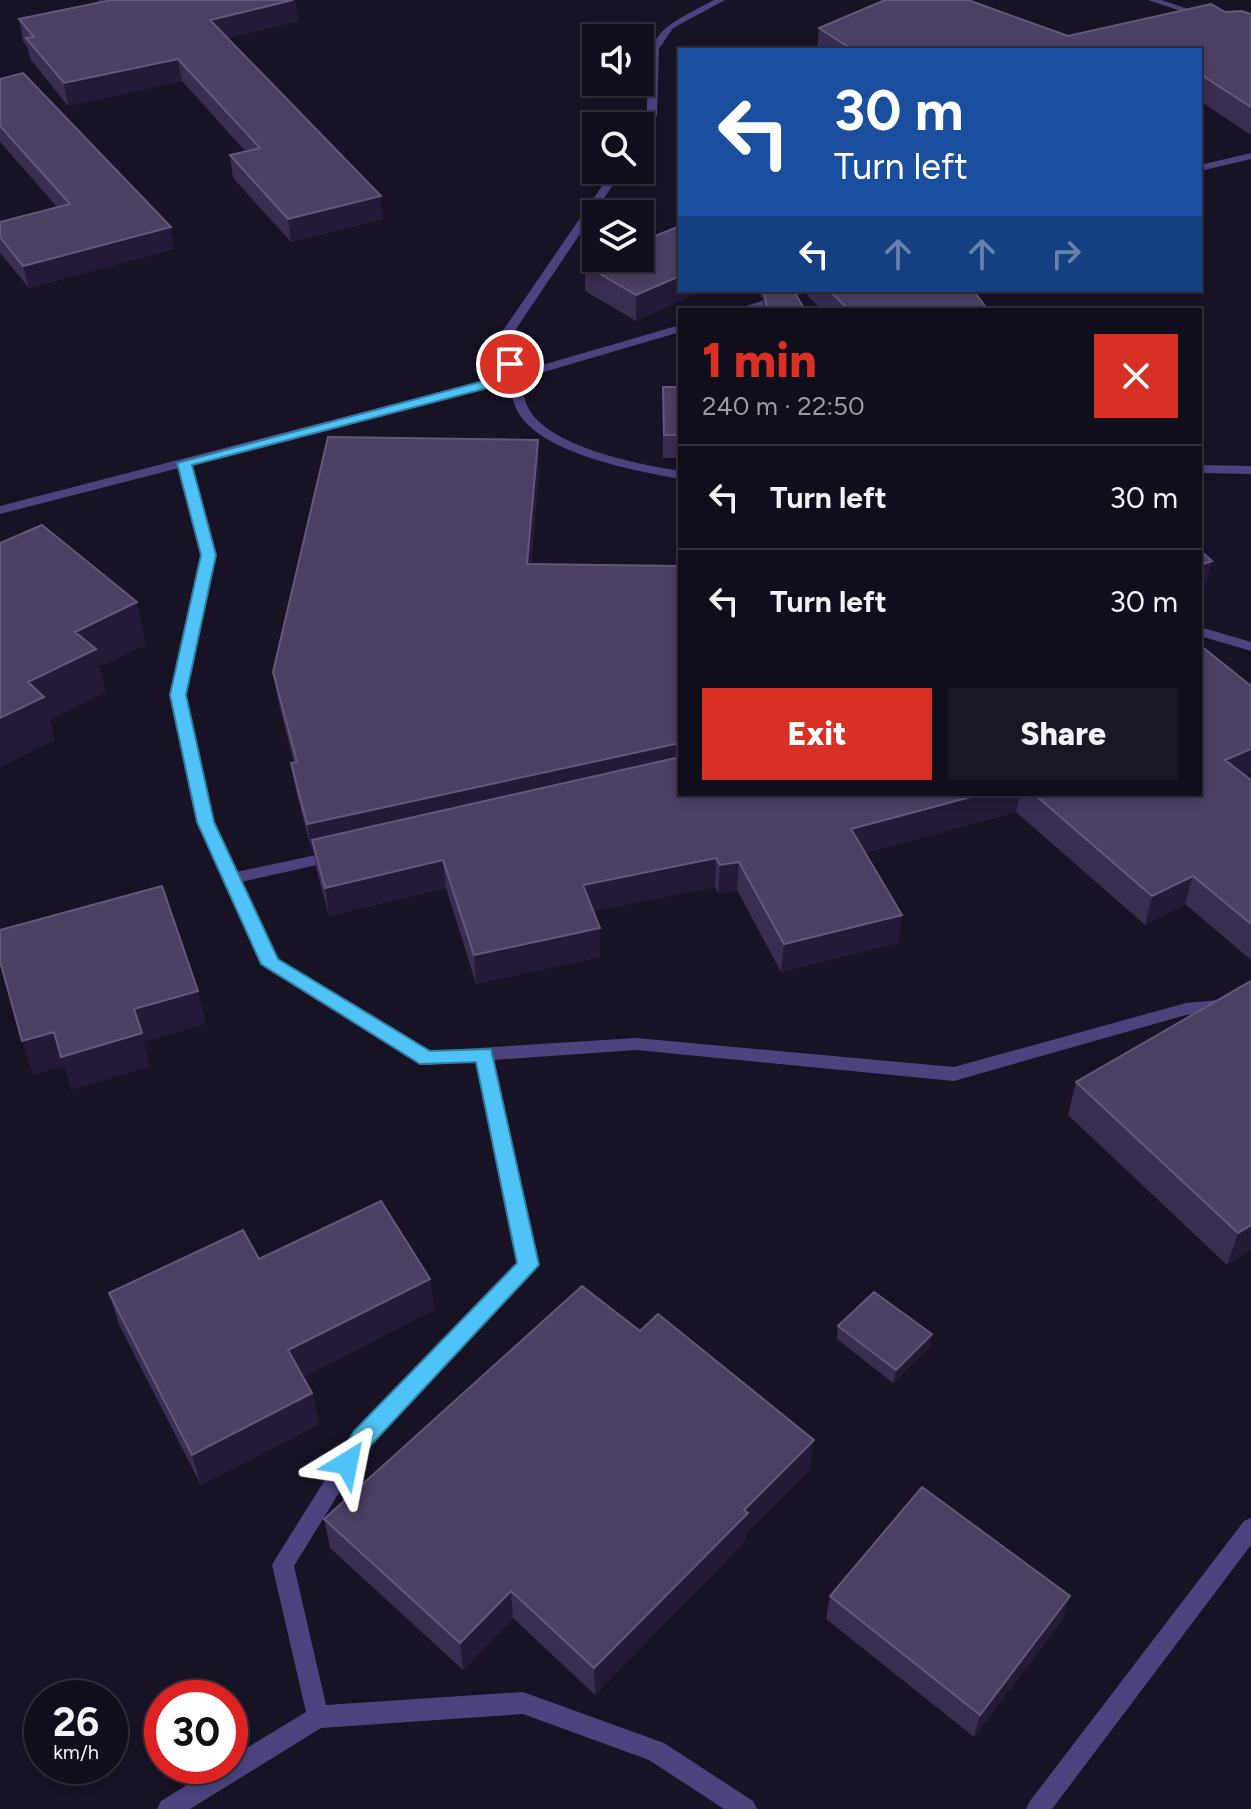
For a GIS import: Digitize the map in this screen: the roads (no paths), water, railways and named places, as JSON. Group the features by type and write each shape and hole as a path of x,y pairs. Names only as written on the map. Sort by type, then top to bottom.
{"street":[{"path":"652,112 654,49 670,26 721,0"},
{"path":"1152,0 1213,19"},
{"path":"1202,168 1251,156"},
{"path":"608,184 508,332 514,377 527,416 573,449 678,475"},
{"path":"747,308 800,292"},
{"path":"0,510 514,377 678,329"},
{"path":"184,463 208,555 178,695 205,822 271,964 427,1058 636,1044 954,1074 1186,1009 1251,1003"},
{"path":"1202,469 1251,470"},
{"path":"1202,632 1251,647"},
{"path":"231,879 354,852"},
{"path":"318,1717 283,1565 362,1438 529,1265 484,1054"},
{"path":"1038,1809 1251,1528"},
{"path":"169,1809 318,1717 523,1703 656,1751 745,1809"}]}
